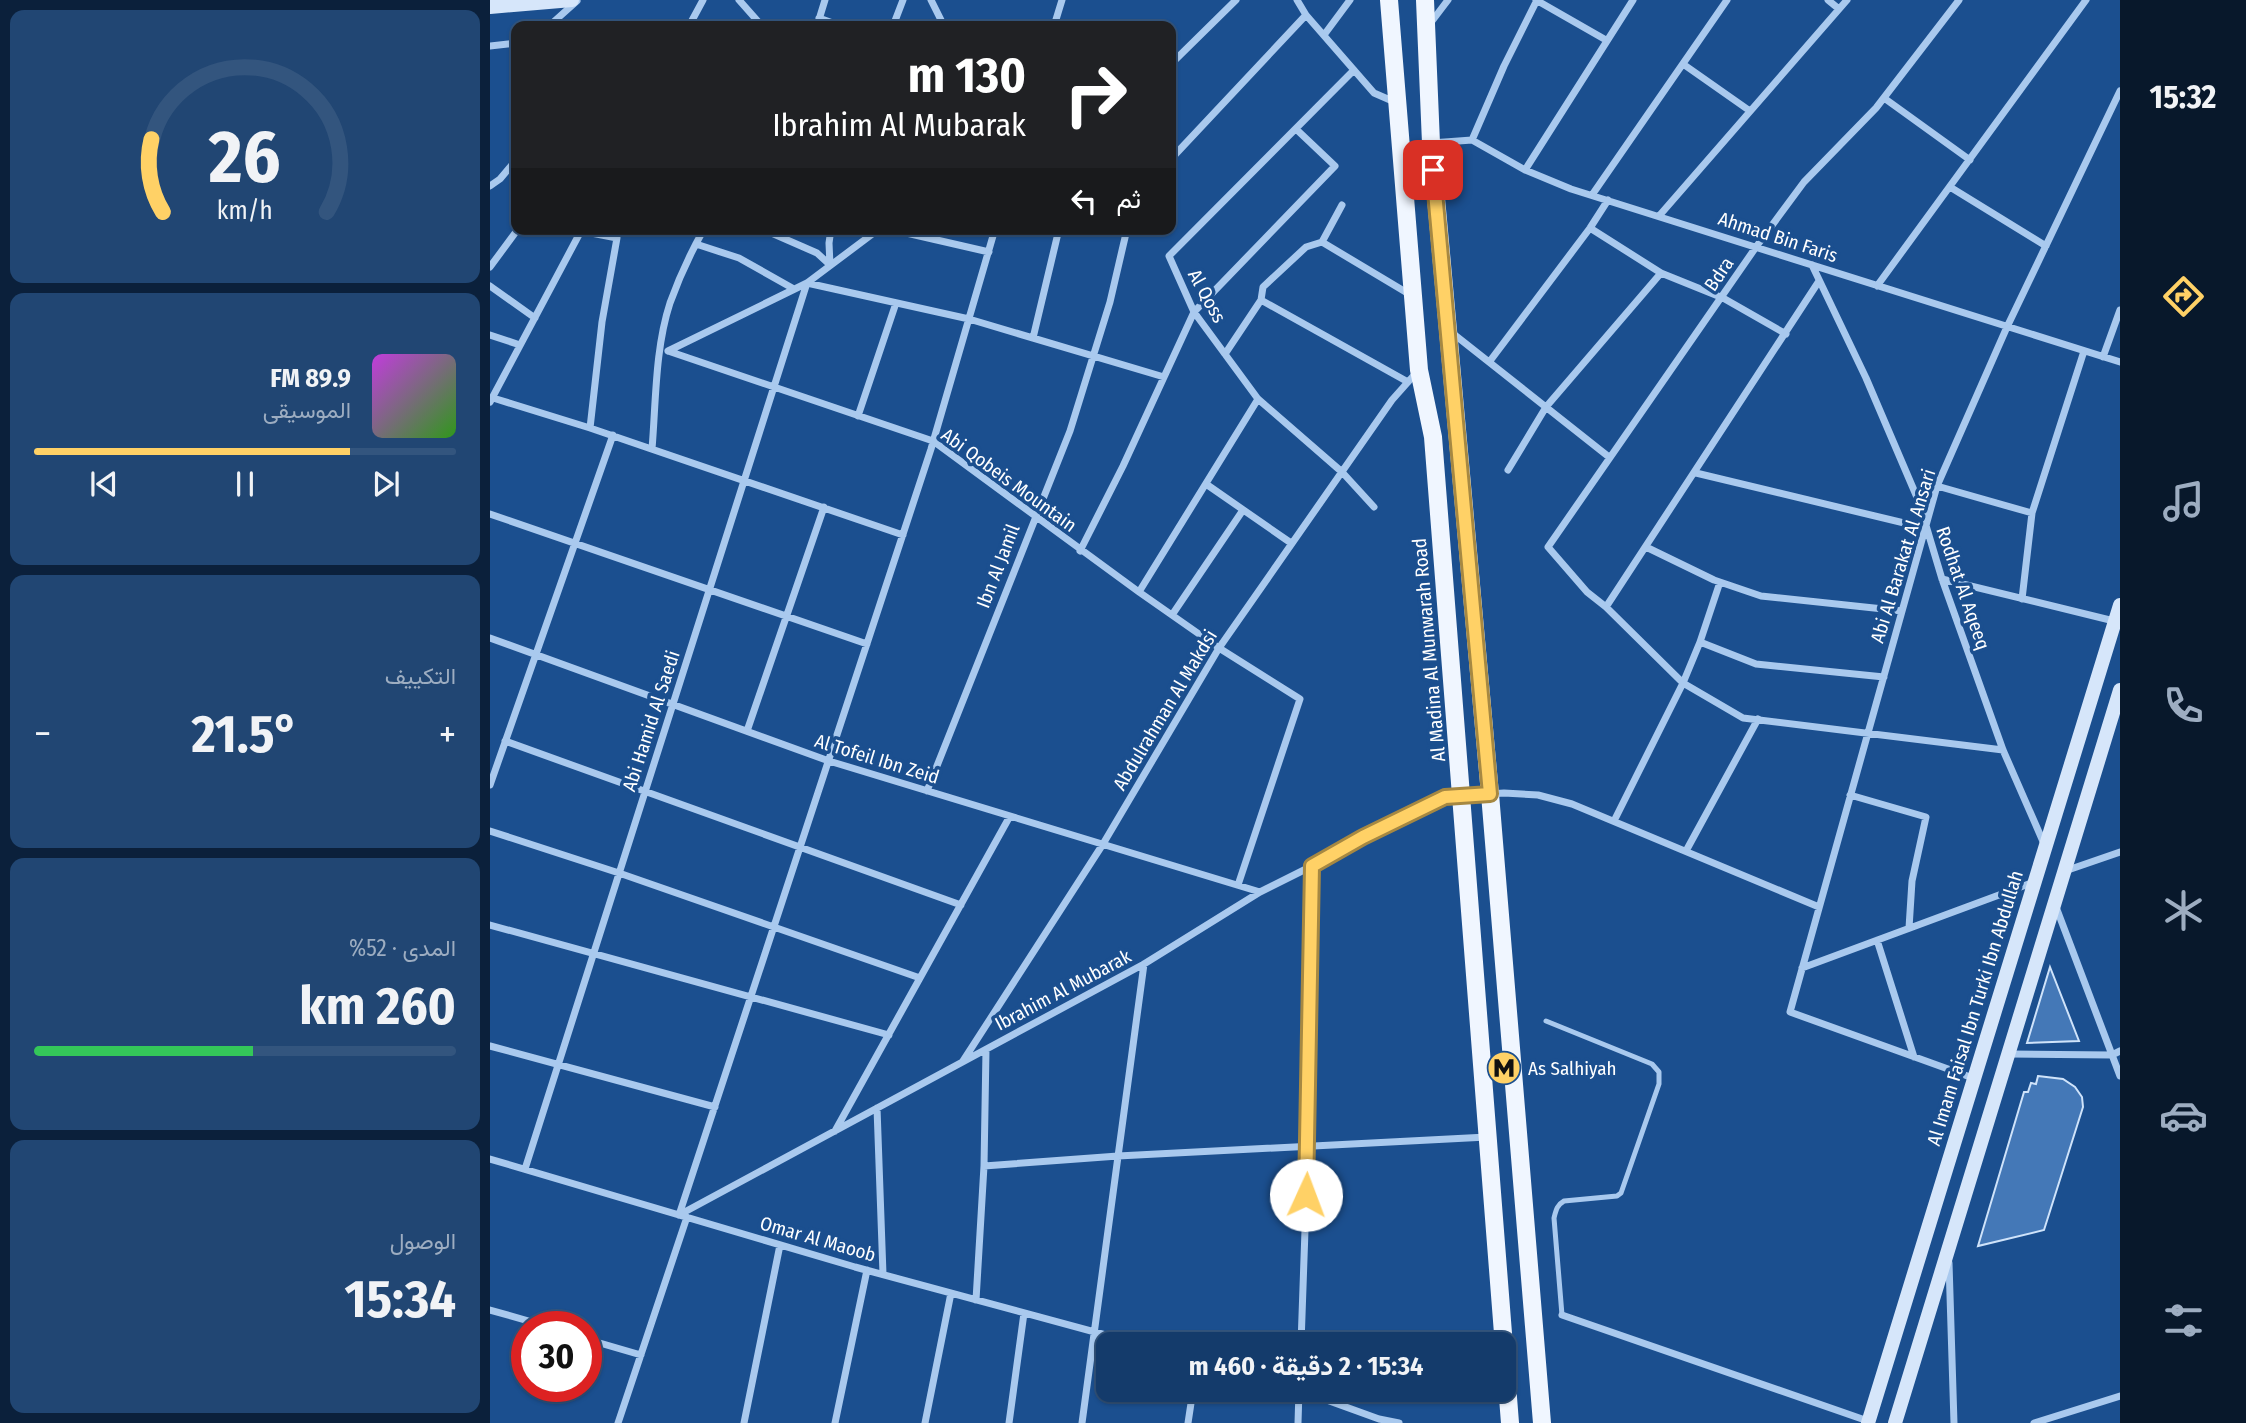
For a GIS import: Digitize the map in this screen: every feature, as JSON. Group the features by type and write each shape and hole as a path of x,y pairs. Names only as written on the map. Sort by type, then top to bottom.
{"main road":[{"path":"490,7 572,0"},
{"name":"Al Madina Al Munwarah Road","path":"1390,0 1413,296 1413,376 1433,437 1510,1423"},
{"path":"1425,0 1431,143 1490,794 1542,1423"},
{"name":"Al Imam Faisal Ibn Turki Ibn Abdullah","path":"1868,1422 2120,605"},
{"path":"1895,1423 2119,697"}],"street":[{"path":"555,21 578,0"},
{"path":"692,21 703,0"},
{"path":"739,0 758,21"},
{"path":"818,21 825,0"},
{"path":"895,21 903,0"},
{"path":"931,0 942,21"},
{"path":"1056,21 1062,0"},
{"path":"1176,59 1236,0"},
{"path":"1297,0 1306,15 1374,93 1398,104"},
{"path":"1324,35 1350,0"},
{"path":"1426,28 1448,0"},
{"path":"1431,143 1472,140 1536,0 1606,40"},
{"path":"1525,170 1633,0"},
{"path":"1592,195 1727,0"},
{"path":"1828,0 1839,9"},
{"path":"1659,216 1847,0"},
{"name":"Bdra","path":"1606,607 1587,592 1548,547 1804,182 1884,98 1959,0"},
{"path":"1877,286 2086,0"},
{"path":"1176,154 1306,15"},
{"path":"490,46 511,44"},
{"path":"1683,64 1750,111"},
{"name":"Al Qoss","path":"1354,70 1169,256 1194,312 1258,399 1342,472 1374,507"},
{"name":"Abi Al Barakat Al Ansari","path":"1914,1057 1790,1012 1937,486 2007,327 2120,91"},
{"path":"1884,98 1970,160"},
{"path":"1080,551 1123,466 1194,312 1335,166 1296,129"},
{"name":"Ahmad Bin Faris","path":"1472,140 1525,170 1592,195 2120,362"},
{"path":"490,186 511,166"},
{"path":"1950,187 2046,246"},
{"path":"1490,361 1608,200"},
{"path":"1225,354 1261,300 1263,287 1306,247 1322,242 1342,205"},
{"path":"1590,228 1661,274 1723,298 1786,334"},
{"path":"490,267 514,235"},
{"path":"578,235 491,400 613,435 903,534"},
{"path":"590,428 602,322 617,238 604,235"},
{"path":"652,449 660,355 670,305 701,235"},
{"path":"776,235 817,253 830,265"},
{"path":"830,235 830,265"},
{"path":"696,244 739,258 794,289 807,283 871,235"},
{"path":"915,235 989,252"},
{"path":"618,1423 715,1107 933,442 993,235"},
{"path":"1033,338 1058,235"},
{"name":"Ibn Al Jamil","path":"927,791 1070,431 1110,302 1126,235"},
{"path":"1322,242 1413,296"},
{"name":"Rodhat Al Aqeeq","path":"1812,265 1909,477 1941,579 2003,750 2045,846"},
{"path":"1508,470 1546,407 1661,274"},
{"path":"1819,281 1606,607 1683,683 1742,718 2003,750"},
{"path":"807,283 969,319 1164,377"},
{"name":"Abi Hamid Al Saedi","path":"524,1169 807,283"},
{"path":"490,286 535,318"},
{"name":"Abi Qobeis Mountain","path":"794,289 668,351 933,442 1080,551 1219,648 1300,699 1238,885"},
{"path":"1261,300 1413,376"},
{"path":"858,416 896,303"},
{"path":"2103,357 2120,310"},
{"path":"1448,330 1609,457"},
{"path":"490,335 520,345"},
{"path":"2022,598 2032,513 2084,351"},
{"name":"Abdulrahman Al Makdsi","path":"961,1063 1103,844 1219,648 1392,401 1413,376"},
{"path":"1139,592 1258,399"},
{"path":"490,785 613,435"},
{"path":"1696,473 1925,528"},
{"path":"1206,484 1291,543"},
{"path":"1937,486 2032,513"},
{"path":"747,731 824,507"},
{"path":"1172,615 1243,510"},
{"path":"490,514 867,644"},
{"path":"1646,547 1720,582 1761,596 1902,611"},
{"path":"1941,579 2115,621"},
{"path":"1614,821 1683,683 1720,582"},
{"name":"Al Tofeil Ibn Zeid","path":"490,638 829,761 1261,892"},
{"path":"1700,642 1756,664 1884,677"},
{"path":"1686,851 1758,719"},
{"path":"505,741 961,905"},
{"name":"Ibrahim Al Mubarak","path":"683,1216 1144,964 1261,892 1445,797 1538,795 1572,804 1819,907"},
{"path":"1850,795 1926,817 1912,881 1909,928"},
{"path":"835,1131 1010,816"},
{"path":"490,831 775,926 920,978"},
{"path":"2064,871 2120,852"},
{"path":"1301,1332 1308,1145 1312,866"},
{"path":"1802,968 2034,882"},
{"path":"2055,903 2116,1053 2120,1076"},
{"path":"490,925 889,1035"},
{"path":"1877,940 1914,1057 1973,1078"},
{"path":"1082,1423 1144,964"},
{"path":"490,1046 715,1107"},
{"path":"976,1300 984,1166 986,1050"},
{"path":"2009,1054 2116,1053"},
{"path":"877,1108 883,1274"},
{"path":"984,1166 1308,1145 1488,1137"},
{"name":"Omar Al Maoob","path":"490,1159 867,1270 1095,1332"},
{"path":"744,1423 780,1245"},
{"path":"1949,1248 1954,1423"},
{"path":"835,1423 867,1270"},
{"path":"925,1423 951,1293"},
{"path":"490,1310 511,1316"},
{"path":"1009,1423 1024,1313"},
{"path":"1562,1315 1868,1422"},
{"path":"602,1344 641,1355"},
{"path":"2034,1423 2120,1396"},
{"path":"1188,1423 1191,1402"},
{"path":"1298,1423 1299,1402"},
{"path":"1330,1402 1379,1421 1399,1423"}],"lane":[{"path":"1546,1021 1652,1063 1659,1072 1658,1084 1622,1193 1616,1196 1563,1201 1556,1210 1554,1218 1562,1315"}],"building":[{"path":"2050,967 2079,1041 2027,1043"},
{"path":"2038,1076 2063,1079 2075,1087 2082,1097 2083,1107 2044,1230 1978,1246 2024,1092 2028,1092 2031,1083 2036,1084"}],"place":[{"name":"As Salhiyah","path":"1504,1068"}],"route":[{"path":"1306,1195 1312,866 1363,837 1445,797 1490,794 1433,170"}]}
